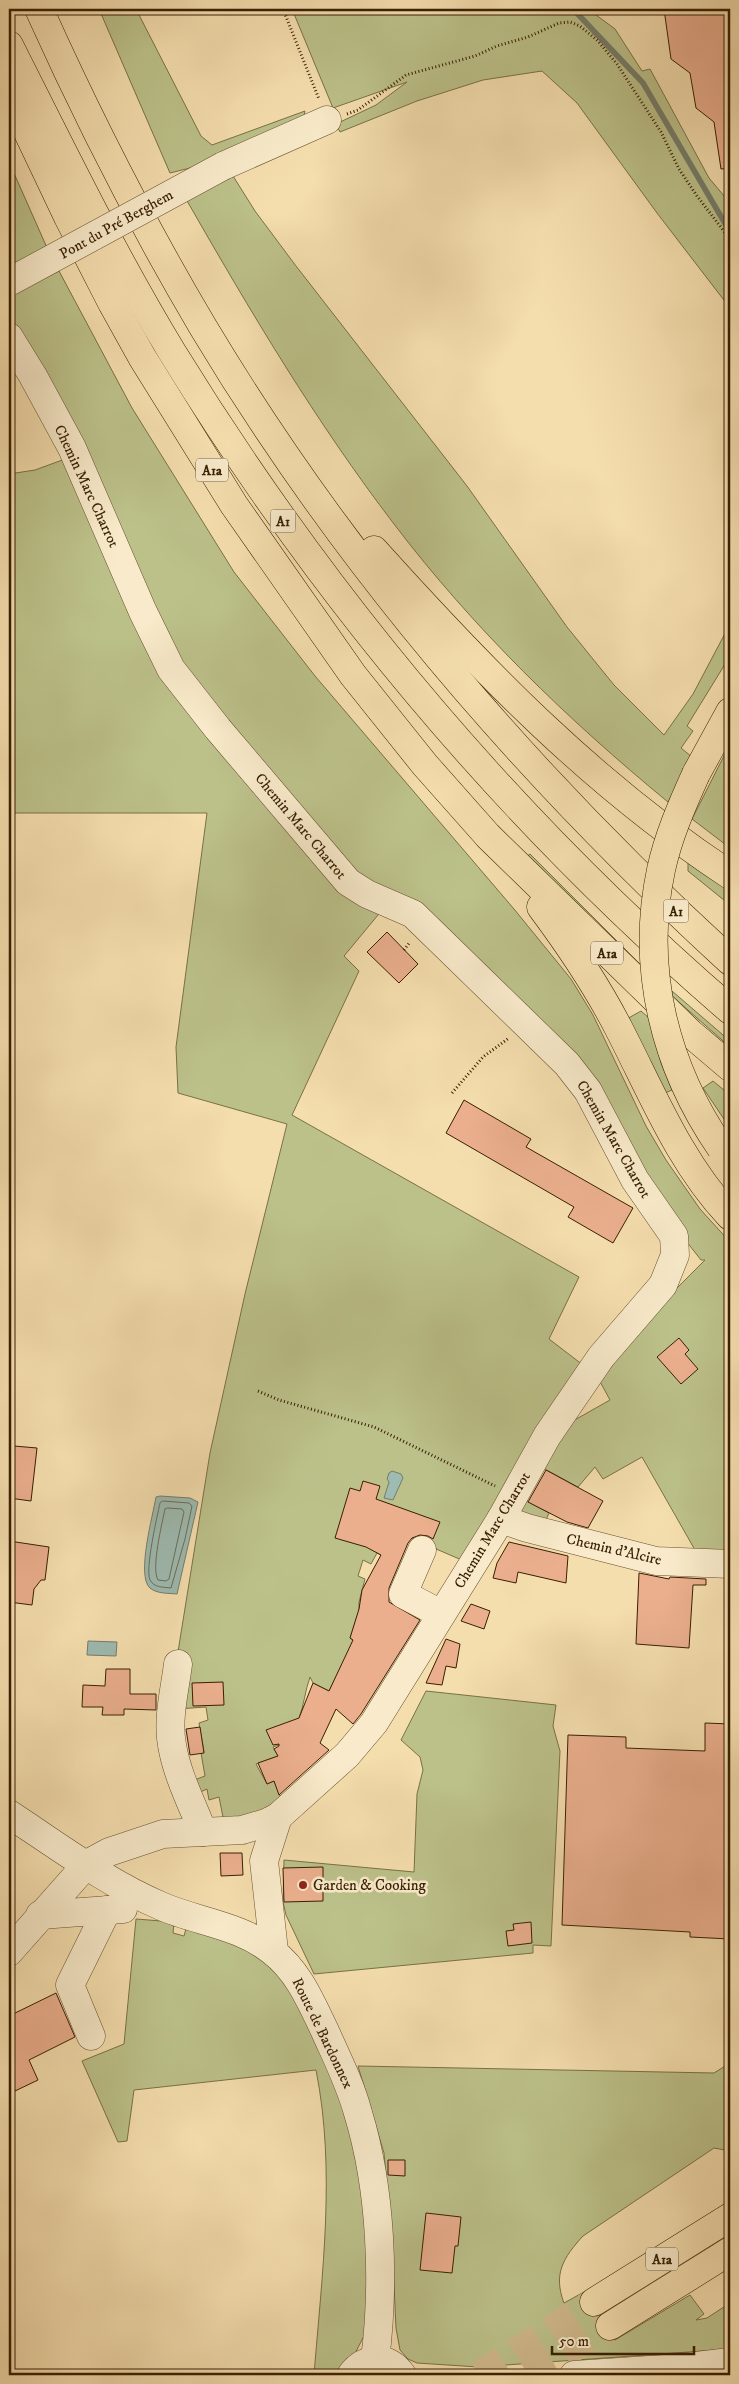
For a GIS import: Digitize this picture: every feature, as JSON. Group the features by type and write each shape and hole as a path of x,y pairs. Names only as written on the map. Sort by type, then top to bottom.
{"highway":[{"name":"A1","path":"39,9 99,136 145,226 204,328 280,446 354,551 440,660 506,736 623,859 730,961"},
{"name":"A1","path":"9,45 94,214 147,309 226,438 317,567 443,724 512,800 645,935 730,1010"},
{"name":"A1a","path":"9,80 22,118 112,303 142,357 234,505 353,676 420,759 488,836 690,1033 730,1067"},
{"path":"280,446 416,597 521,706 636,807 730,875"},
{"path":"726,1154 701,1119 678,1072 664,1026 655,974 654,922 661,870 675,822 696,774 730,712"},
{"path":"488,836 583,967 618,1027 680,1148 700,1179 730,1216"},
{"path":"623,859 730,936"},
{"name":"A1a","path":"594,2302 730,2217"},
{"name":"A1a","path":"610,2326 730,2251"}],"street":[{"name":"Pont du Pré Berghem","path":"9,282 223,166 327,120"},
{"name":"Chemin Marc Charrot","path":"9,337 33,376 72,448 156,641 171,669 348,882 367,894 413,914 567,1064 588,1090 635,1180 674,1236 675,1255 664,1286 601,1357 548,1436 501,1519 374,1723 347,1755 278,1817"},
{"name":"Chemin d'Alcire","path":"501,1519 527,1528 656,1561 730,1564"},
{"path":"422,1550 403,1594 441,1614"},
{"path":"178,1664 172,1707 171,1743 178,1770 203,1832"},
{"name":"Route de Bardonnex","path":"9,1814 131,1892 160,1906 245,1934 274,1952 287,1964 304,1987 347,2080 359,2114 373,2186 379,2232 381,2309 375,2360"},
{"path":"9,1952 87,1864 109,1852 147,1838 176,1832 242,1830 266,1823 278,1817"},
{"path":"274,1952 264,1861 278,1817"},
{"path":"40,1915 160,1906"},
{"path":"91,2036 70,1986 107,1910"},
{"path":"352,2375 364,2363 375,2360 387,2362 398,2368 402,2375"},
{"path":"574,2375 679,2368 730,2362"}],"path":[{"path":"283,9 327,120 358,110 406,75 475,56 497,46 528,37 559,23 570,22 580,26 598,41 616,64 661,132 679,169 730,239"},
{"path":"452,1093 483,1058 511,1037 525,1023"},
{"path":"258,1391 279,1400 374,1427 513,1495"}],"green space":[{"path":"99,9 136,9 201,136 212,145 305,111 302,125 210,163 170,173"},
{"path":"292,9 588,9 615,29 642,71 650,69 709,178 730,203 730,308 657,213 577,103 542,71 483,80 417,101 340,132 336,124 376,105 407,82 333,108"},
{"path":"9,162 48,250 9,270"},
{"path":"233,176 255,211 296,266 467,486 567,627 614,685 664,735 693,694 730,624 730,656 687,726 693,731 681,748 692,757 668,802 594,739 489,636 424,562 365,485 311,406 259,324 186,199"},
{"path":"59,271 132,408 234,572 315,676 514,909 571,979 593,1015 646,1126 666,1160 700,1209 730,1242 730,1556 699,1557 642,1457 603,1479 595,1467 578,1487 543,1468 525,1500 549,1513 544,1524 521,1514 521,1495 571,1422 610,1400 597,1376 616,1349 705,1260 701,1260 668,1218 619,1135 391,898 332,853 176,656 60,403 9,315 9,296"},
{"path":"65,459 150,647 383,909 344,956 359,971 292,1115 579,1277 549,1339 583,1365 464,1561 406,1536 395,1562 377,1553 371,1564 363,1560 358,1576 365,1579 359,1602 359,1611 350,1638 354,1641 329,1691 313,1683 310,1677 308,1682 299,1718 309,1734 273,1747 278,1756 256,1764 267,1784 274,1781 280,1796 290,1793 271,1810 224,1822 219,1797 209,1800 207,1789 194,1795 189,1782 205,1776 201,1753 204,1752 199,1723 208,1720 206,1707 177,1709 177,1658 210,1453 245,1294 287,1124 178,1093 176,1047 207,813 9,813 9,474 35,470"},
{"path":"730,744 730,848 692,819"},
{"path":"530,854 642,966 638,970 526,857"},
{"path":"688,856 730,885 730,905 688,871"},
{"path":"672,991 730,1041 730,1047 672,996"},
{"path":"641,1011 649,1018 661,1063 672,1090 663,1094 625,1020"},
{"path":"713,1081 730,1095 730,1128 703,1088"},
{"path":"426,1691 556,1705 553,1726 560,1751 551,1946 533,1945 533,1953 314,1974 286,1915 283,1902 284,1860 414,1872 417,1794 423,1770 420,1757 401,1740"},
{"path":"136,1919 174,1922 173,1933 184,1936 187,1925 253,1953 289,1981 343,2095 369,2228 367,2330 344,2375 314,2375 326,2222 325,2146 316,2070 134,2090 127,2141 118,2142 82,2061 124,2044"},
{"path":"730,2063 730,2151 714,2148 583,2236 565,2259 560,2275 560,2283 564,2303 584,2292 615,2340 690,2295 704,2314 696,2320 707,2318 730,2303 730,2349 478,2367 417,2363 408,2359 400,2350 396,2328 392,2238 384,2153 358,2066 714,2073"}],"water":[{"path":"392,1471 401,1474 403,1478 393,1500 384,1498 389,1482 387,1479"},
{"path":"156,1497 190,1498 198,1502 177,1594 156,1591 150,1588 146,1581 145,1559 147,1545"},
{"path":"88,1641 117,1642 116,1656 87,1655"}],"building":[{"path":"664,9 730,9 730,168 721,169 714,122 696,108 690,73 671,59"},
{"path":"387,932 418,964 399,983 367,952"},
{"path":"464,1100 531,1139 526,1147 633,1208 613,1243 568,1217 574,1207 446,1133"},
{"path":"679,1338 689,1350 685,1354 698,1369 681,1384 657,1357"},
{"path":"14,1446 37,1448 31,1501 9,1498"},
{"path":"546,1470 603,1501 588,1528 567,1522 528,1502"},
{"path":"363,1481 380,1486 376,1499 440,1522 433,1539 420,1535 412,1538 408,1543 389,1588 389,1602 420,1620 353,1724 336,1709 320,1743 329,1750 279,1795 274,1781 267,1784 258,1763 278,1756 274,1749 279,1744 273,1745 266,1730 299,1718 313,1683 329,1691 353,1640 350,1638 359,1609 362,1590 381,1555 366,1547 335,1538 350,1488 360,1491"},
{"path":"9,1541 49,1547 45,1580 41,1580 34,1589 32,1605 9,1602"},
{"path":"509,1542 568,1556 566,1583 518,1572 516,1583 493,1578 497,1563"},
{"path":"639,1573 669,1579 670,1577 706,1579 706,1585 693,1585 689,1648 636,1644"},
{"path":"471,1604 490,1611 484,1629 461,1621"},
{"path":"446,1639 460,1644 456,1668 446,1666 442,1685 426,1683"},
{"path":"106,1669 130,1669 130,1694 156,1694 156,1710 124,1709 124,1715 102,1715 103,1707 82,1707 83,1685 105,1686"},
{"path":"223,1682 224,1705 193,1706 192,1683"},
{"path":"705,1723 730,1724 730,1939 690,1937 690,1932 562,1925 568,1735 626,1737 626,1748 705,1751"},
{"path":"200,1727 204,1753 190,1755 186,1729"},
{"path":"220,1853 242,1853 243,1875 221,1876"},
{"name":"Garden & Cooking","path":"323,1867 323,1901 284,1902 283,1868"},
{"path":"531,1922 532,1943 508,1946 506,1931 514,1930 513,1924"},
{"path":"56,1993 75,2037 29,2060 38,2080 15,2091 9,2078 9,2016"},
{"path":"388,2160 405,2160 405,2176 388,2175"},
{"path":"426,2213 461,2217 458,2246 455,2246 452,2273 420,2270"}],"waterway":[{"path":"573,9 643,83 730,232"}],"tunnel":[{"path":"479,2375 594,2302"},
{"path":"528,2375 610,2326"}],"place":[{"name":"Garden & Cooking","path":"303,1885"}]}
